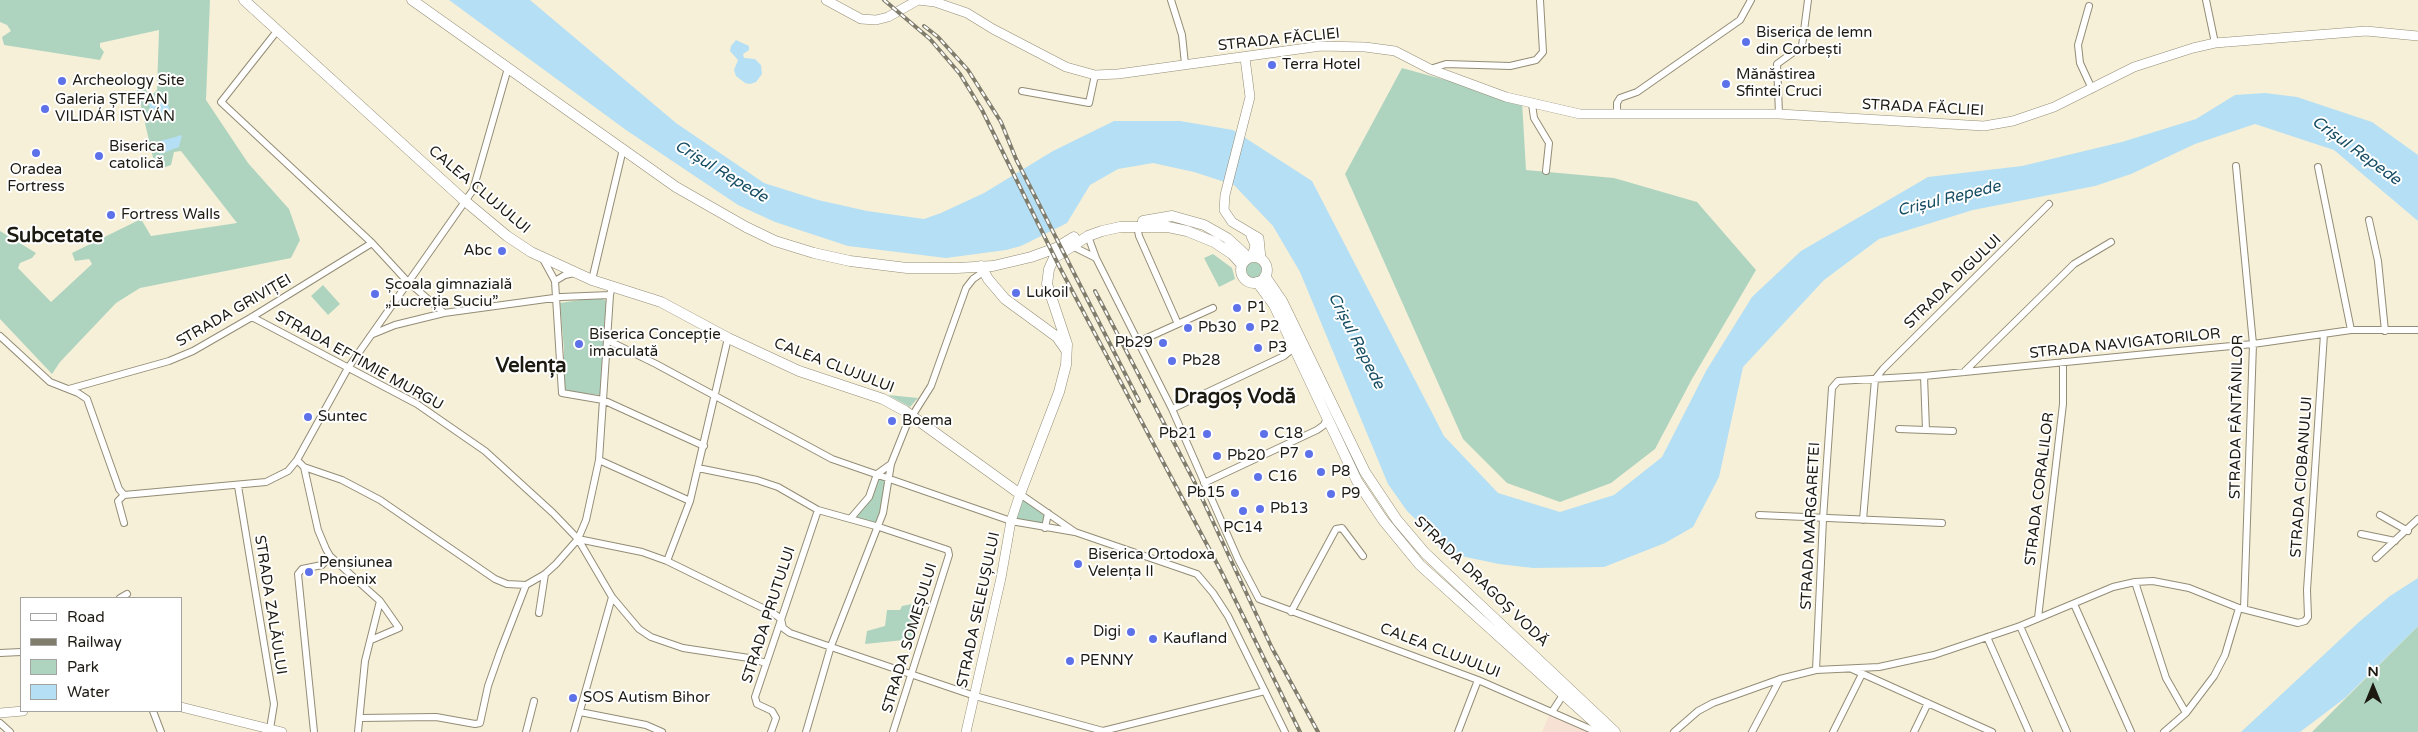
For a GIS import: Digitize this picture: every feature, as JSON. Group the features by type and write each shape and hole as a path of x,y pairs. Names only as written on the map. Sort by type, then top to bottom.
{"main road":[{"name":"CALEA CLUJULUI","path":"244,0 465,201 508,236 543,259 611,290 661,302 728,338 799,370 883,399 912,416 1020,494"},
{"name":"STRADA DRAGOȘ VODĂ","path":"412,0 676,186 746,227 790,246 869,264 907,268 982,269 1031,257 1056,248 1089,229 1103,225 1150,221 1172,216 1215,230 1266,269 1261,279 1249,282 1243,277 1250,258"},
{"name":"STRADA DRAGOȘ VODĂ","path":"1020,494 1059,392 1066,365 1064,336 1048,292 1047,276 1054,258 1088,236 1120,227 1137,226 1168,227 1187,231 1214,242 1232,254 1250,258"},
{"path":"982,269 1004,299 1056,337 1066,351"},
{"name":"STRADA DRAGOȘ VODĂ","path":"1261,279 1357,481 1383,520 1420,564 1556,682 1604,719 1616,732"},
{"name":"STRADA DRAGOȘ VODĂ","path":"1261,279 1282,301 1365,472 1397,520 1425,553 1556,682 1563,695 1605,732"},
{"path":"1563,695 1568,692 1572,693 1596,717 1604,719"}],"street":[{"path":"826,0 861,19 876,20 888,17 918,0"},
{"name":"STRADA FĂCLIEI","path":"918,0 935,2 966,13 1066,67 1095,75 1118,74 1185,64 1245,58 1321,46 1365,47 1395,51 1430,69 1532,104 1580,114 1779,114 1984,126 2028,116 2092,89 2152,60 2215,43 2366,31 2418,36"},
{"path":"1171,0 1182,35 1185,64"},
{"path":"1430,69 1446,64 1510,66 1536,60 1543,52 1540,0"},
{"path":"1617,115 1617,103 1620,98 1637,92 1740,20 1751,0"},
{"path":"1779,114 1777,64 1782,58 1802,46 1808,0"},
{"path":"2206,0 2215,43"},
{"path":"2089,6 2078,44 2080,63 2092,89"},
{"path":"277,31 221,102 372,243 407,281 444,313"},
{"path":"1245,58 1250,97 1225,195 1224,210 1226,215 1251,235 1250,258"},
{"path":"124,523 118,501 124,495 238,486 273,480 291,468 348,368 407,281 473,190 508,68"},
{"path":"1022,91 1089,103 1095,75"},
{"path":"1532,104 1534,118 1549,143 1546,171"},
{"path":"592,280 623,149"},
{"name":"STRADA FÂNTÂNILOR","path":"2164,732 2186,713 2218,669 2242,608 2253,344 2236,166"},
{"path":"2318,167 2350,330"},
{"name":"STRADA DIGULUI","path":"1875,379 1882,369 2049,204"},
{"path":"2369,220 2378,261 2385,330"},
{"path":"1137,226 1139,236 1178,324"},
{"path":"1088,236 1096,258 1172,409 1204,483 1317,430 1324,425 1327,417"},
{"path":"1964,372 2074,264 2111,242"},
{"name":"STRADA GRIVIȚEI","path":"70,389 170,361 193,351 372,243"},
{"path":"1072,246 1096,258"},
{"path":"543,259 555,281 562,393 603,400 704,446"},
{"path":"806,732 831,646 879,526 892,464 907,424 931,386 966,288 982,269"},
{"path":"555,281 565,274 576,273"},
{"path":"297,460 304,467 342,480 380,500 495,579 507,584 526,585 545,574 578,539 588,513 599,460 611,290 444,313 394,325 372,334"},
{"path":"1138,342 1213,308"},
{"name":"STRADA EFTIMIE MURGU","path":"252,317 417,404 485,451 553,513 578,539 612,597 638,629 651,637 683,648 766,663"},
{"name":"STRADA NAVIGATORILOR","path":"1834,384 1838,381 1924,376 2253,344 2350,330 2418,330"},
{"name":"STRADA CIOBANULUI","path":"2242,608 2298,623 2306,621 2308,617 2307,590 2324,334"},
{"path":"0,336 45,379 56,386 70,389 83,396 91,405 119,489 124,495"},
{"path":"667,561 690,501 728,338"},
{"path":"606,340 656,364 832,459 1011,521 1076,532"},
{"path":"1172,409 1284,356 1290,351 1290,340"},
{"path":"1284,356 1300,359"},
{"name":"STRADA CORALILOR","path":"2038,618 2063,404 2063,362"},
{"path":"1924,376 1926,430"},
{"path":"1863,520 1875,379"},
{"name":"STRADA MARGARETEI","path":"1816,670 1823,519 1834,384"},
{"path":"1899,429 1953,431"},
{"path":"1317,430 1333,430"},
{"path":"599,460 690,501"},
{"path":"851,518 869,497 877,474 892,464"},
{"path":"291,468 299,469 304,467"},
{"path":"304,467 318,530 330,556 380,601 399,628 371,640"},
{"path":"698,468 757,480 778,487 818,510 879,526"},
{"name":"CALEA CLUJULUI","path":"1204,483 1259,599 1478,680 1597,732"},
{"name":"STRADA ZALĂULUI","path":"238,486 274,704 270,729"},
{"name":"CALEA CLUJULUI","path":"1020,494 1076,532 1197,574 1228,616 1285,732"},
{"name":"STRADA SELEUȘULUI","path":"966,732 1001,578 1011,521 1020,494"},
{"name":"STRADA PRUTULUI","path":"771,732 776,718 772,711 756,702 766,663 818,510"},
{"path":"1045,528 1048,513"},
{"path":"1760,515 1942,523"},
{"path":"2380,515 2408,531"},
{"path":"2376,558 2418,520"},
{"name":"STRADA SOMEȘULUI","path":"879,526 948,550 949,556 893,732"},
{"path":"1291,612 1336,529 1342,528 1363,556"},
{"path":"2361,534 2395,541"},
{"path":"578,539 642,552 667,561 773,613 781,619 783,628 790,633 975,696 1103,732 1265,691"},
{"path":"314,732 298,574 302,569 322,565 330,556"},
{"path":"539,613 545,574"},
{"path":"1674,732 1698,711 1714,702 1780,679 1816,670 1894,664 1934,655 2020,626 2113,587 2135,582 2153,581 2190,588 2242,608"},
{"path":"2135,582 2166,678 2186,713"},
{"path":"360,718 436,717 475,724 480,723 500,652 526,585"},
{"path":"122,597 127,594"},
{"path":"574,732 612,597"},
{"path":"358,732 365,661 380,601"},
{"path":"2074,604 2131,732"},
{"path":"2020,626 2067,732"},
{"path":"1988,637 2029,732"},
{"path":"0,653 20,652"},
{"path":"1849,668 1991,732"},
{"path":"1833,732 1862,674"},
{"path":"1752,732 1780,679"},
{"path":"1458,732 1478,680"},
{"path":"1552,712 1563,695"},
{"path":"526,732 534,701"},
{"path":"1914,732 1928,703"},
{"path":"182,706 282,732"},
{"path":"0,713 20,711"},
{"path":"153,712 161,732"},
{"path":"580,712 646,725 662,732"},
{"path":"0,724 10,732"},
{"path":"646,725 650,732"}],"shaded area":[{"path":"1550,713 1588,732 1542,732"}],"green space":[{"path":"0,0 210,0 206,100 248,163 289,209 300,240 291,258 140,288 116,303 60,362 52,374 0,319 0,231 36,253 32,258 20,263 18,268 51,302 92,264 89,259 75,261 72,253 141,219 151,236 237,223 181,151 174,152 171,165 160,169 155,166 136,85 142,83 148,93 153,94 157,90 159,30 100,43 100,47 104,52 100,60 4,45 2,37 11,31 7,25 0,22"},
{"path":"1402,68 1522,101 1526,170 1614,178 1697,202 1756,270 1692,379 1655,449 1611,483 1560,502 1507,483 1463,439 1345,174"},
{"path":"1213,254 1232,268 1235,279 1219,287 1204,258"},
{"path":"1254,262 1260,264 1262,270 1260,276 1254,278 1248,276 1246,270 1248,264"},
{"path":"323,285 340,304 328,315 311,296"},
{"path":"600,297 606,301 600,395 564,391 564,349 560,303"},
{"path":"888,395 918,398 910,407"},
{"path":"877,474 891,479 879,527 851,518 862,507"},
{"path":"1020,494 1048,513 1045,528 1011,521"},
{"path":"912,604 913,608 923,609 914,639 865,644 867,631 885,626 887,610 900,610 902,606"},
{"path":"2418,626 2418,732 2312,732"}],"water":[{"name":"Crișul Repede","path":"449,0 530,0 676,123 764,183 818,200 867,211 924,219 941,213 984,193 1053,151 1114,121 1180,121 1233,130 1312,181 1444,436 1498,493 1560,512 1614,495 1662,457 1706,371 1752,297 1801,251 1928,177 2022,166 2122,142 2196,119 2235,95 2265,93 2297,97 2372,122 2418,155 2418,221 2334,150 2255,124 2195,144 2131,174 2095,186 1973,210 1879,239 1824,280 1743,367 1719,477 1693,527 1665,543 1604,567 1533,568 1499,564 1442,552 1429,532 1407,511 1388,484 1300,272 1273,226 1234,185 1194,172 1153,163 1118,169 1090,185 1067,223 1021,246 1006,250 946,258 848,246 775,222 738,205 626,130"},
{"path":"736,40 749,46 749,50 743,54 744,58 755,59 761,65 762,74 756,82 745,83 736,76 734,70 738,60 730,51 731,46"},
{"path":"152,99 156,103 167,103 172,114 153,118 148,100"},
{"path":"182,135 179,147 160,154 157,142"},
{"path":"2418,578 2418,626 2345,698 2300,732 2241,732 2359,622 2390,596"}],"railway":[{"path":"884,0 930,39 960,74 982,110 1059,266 1222,573 1300,732"},
{"path":"924,26 938,37 968,70 1001,122 1016,159 1139,401"},
{"path":"1095,291 1194,481 1272,648 1318,732"}],"place":[{"name":"Biserica de lemn din Corbești","path":"1746,42"},
{"name":"Terra Hotel","path":"1272,65"},
{"name":"Archeology Site","path":"62,81"},
{"name":"Mănăstirea Sfintei Cruci","path":"1726,84"},
{"name":"Galeria ȘTEFAN VILIDÁR ISTVÁN","path":"45,109"},
{"name":"Oradea Fortress","path":"36,153"},
{"name":"Biserica catolică","path":"99,156"},
{"name":"Fortress Walls","path":"111,215"},
{"name":"Abc","path":"502,251"},
{"name":"Lukoil","path":"1016,293"},
{"name":"Școala gimnazială „Lucreția Suciu”","path":"375,294"},
{"name":"P1","path":"1237,308"},
{"name":"P2","path":"1250,327"},
{"name":"Pb30","path":"1188,328"},
{"name":"Pb29","path":"1163,343"},
{"name":"Biserica Concepție imaculată","path":"579,344"},
{"name":"P3","path":"1258,348"},
{"name":"Pb28","path":"1172,361"},
{"name":"Suntec","path":"308,417"},
{"name":"Boema","path":"892,421"},
{"name":"Pb21","path":"1207,434"},
{"name":"C18","path":"1264,434"},
{"name":"P7","path":"1309,454"},
{"name":"Pb20","path":"1217,456"},
{"name":"P8","path":"1321,472"},
{"name":"C16","path":"1258,477"},
{"name":"Pb15","path":"1235,493"},
{"name":"P9","path":"1331,494"},
{"name":"Pb13","path":"1260,509"},
{"name":"PC14","path":"1243,511"},
{"name":"Biserica Ortodoxa Velența II","path":"1078,564"},
{"name":"Pensiunea Phoenix","path":"309,572"},
{"name":"Digi","path":"1131,632"},
{"name":"Kaufland","path":"1153,639"},
{"name":"PENNY","path":"1070,661"},
{"name":"SOS Autism Bihor","path":"573,698"}],"district":[{"name":"Subcetate","path":"55,237"},
{"name":"Velența","path":"531,367"},
{"name":"Dragoș Vodă","path":"1235,398"}]}
